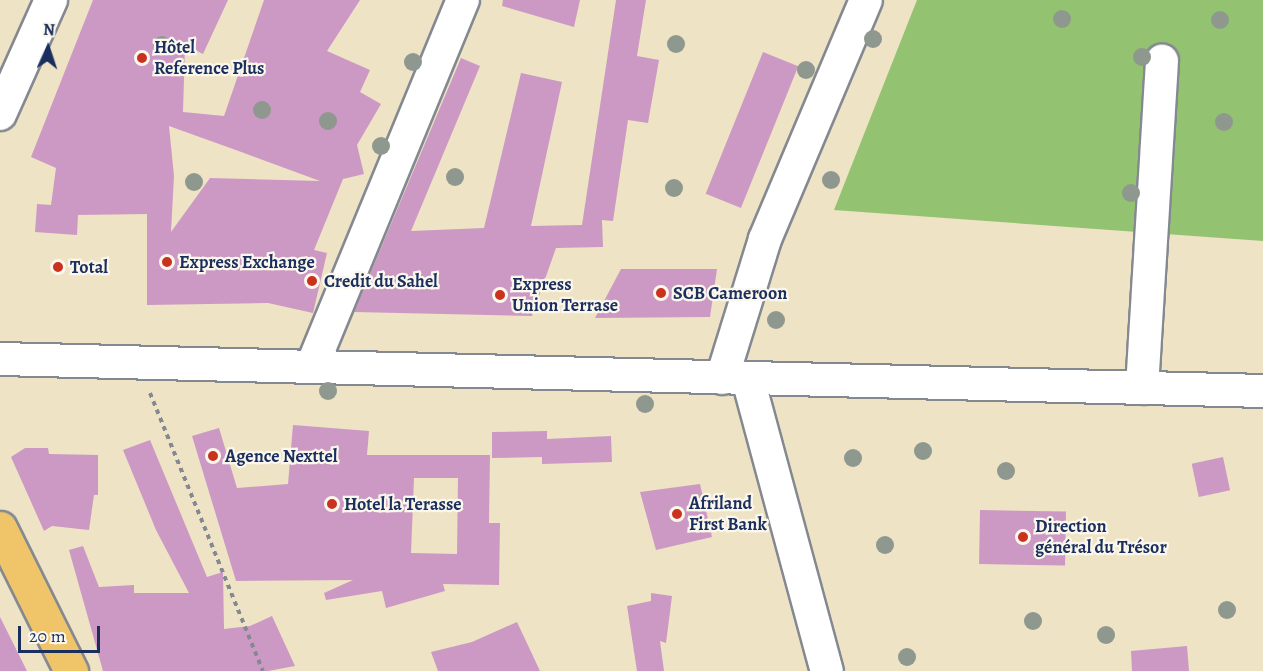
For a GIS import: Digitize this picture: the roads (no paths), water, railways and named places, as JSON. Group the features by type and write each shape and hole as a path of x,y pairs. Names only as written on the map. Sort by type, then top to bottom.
{"highway":[{"path":"0,528 71,671"}],"street":[{"path":"0,114 51,0"},
{"path":"312,366 463,0"},
{"path":"827,671 735,379 765,239 866,0"},
{"path":"1142,388 1162,61"},
{"path":"0,359 1263,391"}],"place":[{"name":"Hôtel Reference Plus","path":"142,58"},
{"name":"Express Exchange","path":"167,262"},
{"name":"Total","path":"58,267"},
{"name":"Credit du Sahel","path":"312,281"},
{"name":"SCB Cameroon","path":"661,293"},
{"name":"Express Union Terrase","path":"500,295"},
{"name":"Agence Nexttel","path":"213,456"},
{"name":"Hotel la Terasse","path":"332,504"},
{"name":"Afriland First Bank","path":"677,514"},
{"name":"Direction général du Trésor","path":"1023,537"}]}
